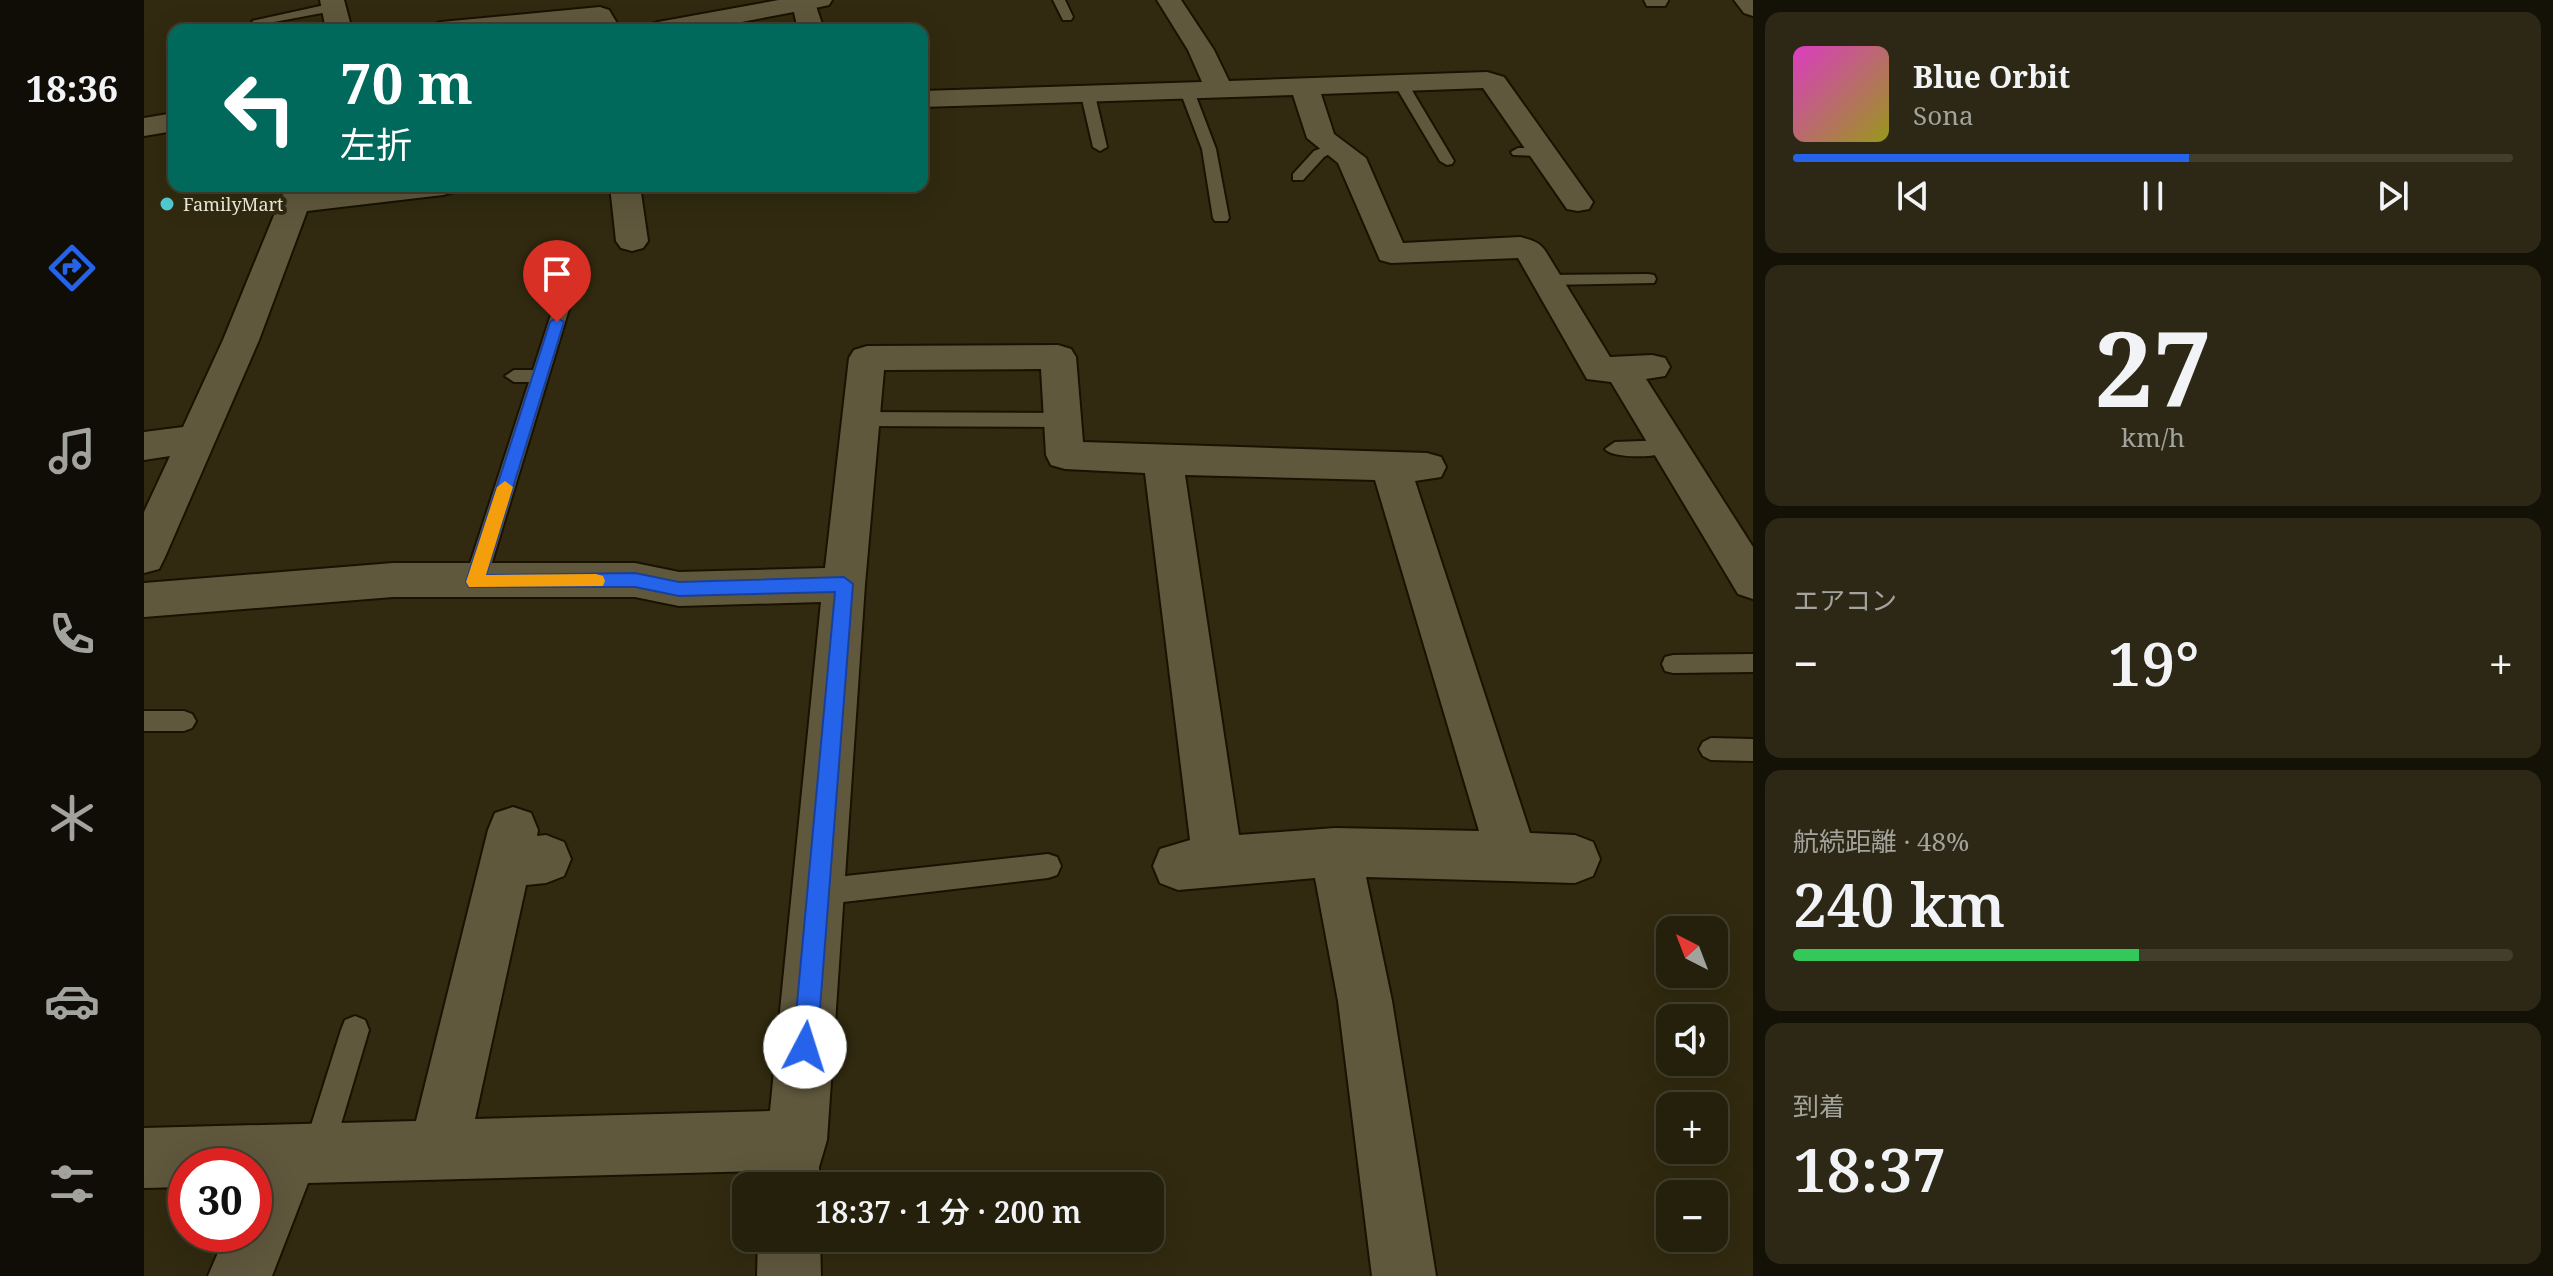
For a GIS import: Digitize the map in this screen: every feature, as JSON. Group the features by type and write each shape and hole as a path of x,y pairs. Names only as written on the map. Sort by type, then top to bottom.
{"street":[{"path":"1169,0 1201,50 1219,90"},
{"path":"1746,0 1753,8"},
{"path":"691,24 812,2 811,24"},
{"path":"505,24 600,15 605,24"},
{"path":"928,99 1487,80 1494,83 1530,152 1577,202"},
{"path":"1304,86 1321,138 1351,158 1391,253 1520,247 1530,252 1600,370 1636,368 1669,447 1753,582"},
{"path":"144,127 168,123"},
{"path":"144,557 241,340 298,195 346,192"},
{"path":"626,192 632,241"},
{"path":"144,1158 439,1150 793,1163 867,358 1058,357 1065,455 1408,466 1512,856"},
{"path":"144,446 195,439"},
{"path":"1163,460 1198,864 1335,852 1575,859"},
{"path":"144,600 393,580 635,580 679,589 844,584"},
{"path":"439,1150 522,850"},
{"path":"1335,852 1365,1001 1404,1276"},
{"path":"240,1276 304,1153"},
{"path":"789,1252 789,1276"}],"lane":[{"path":"1059,0 1067,17"},
{"path":"258,21 336,19"},
{"path":"1400,82 1447,161"},
{"path":"1187,91 1209,149 1221,218"},
{"path":"1088,95 1100,147"},
{"path":"1417,147 1438,146"},
{"path":"1298,177 1319,154 1334,147"},
{"path":"1192,166 1212,167"},
{"path":"1546,280 1648,279"},
{"path":"475,582 565,296"},
{"path":"514,376 540,376"},
{"path":"859,419 1063,420"},
{"path":"1615,449 1669,447"},
{"path":"1673,664 1753,663"},
{"path":"144,721 184,721"},
{"path":"1711,749 1753,750"},
{"path":"818,892 1048,866"},
{"path":"304,1153 355,1030"}],"slow traffic":[{"path":"505,487 475,582 596,581"}],"place":[{"name":"FamilyMart","path":"167,204"}],"route":[{"path":"557,322 475,582 635,580 679,589 844,584 805,1047"}]}
